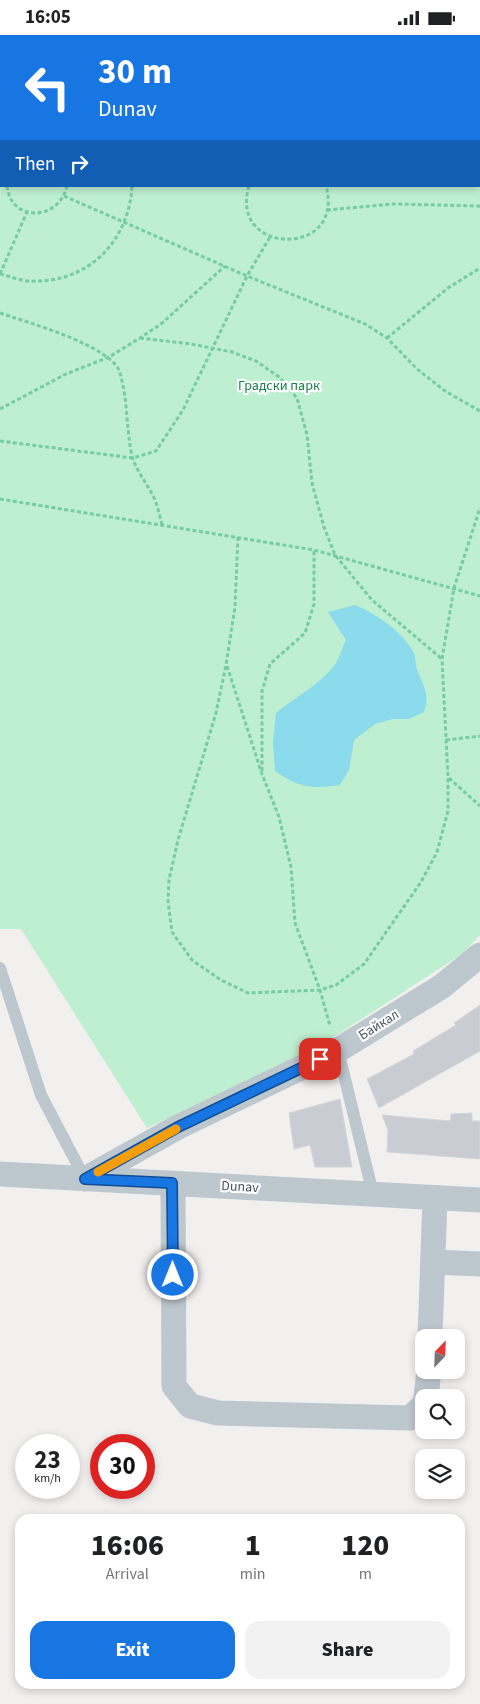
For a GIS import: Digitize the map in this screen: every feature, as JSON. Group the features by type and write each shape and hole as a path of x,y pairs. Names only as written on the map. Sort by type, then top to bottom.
{"street":[{"name":"Байкал","path":"85,1179 178,1127 338,1050 441,987 480,955"},
{"name":"Dunav","path":"0,1174 480,1200"},
{"path":"172,1183 174,1385 190,1406 218,1413 410,1418 415,1413"},
{"path":"430,1329 435,1197"},
{"path":"433,1262 480,1264"}],"lane":[{"path":"0,969 41,1095 85,1179"},
{"path":"338,1050 373,1194"}],"path":[{"path":"7,187 12,200 18,207 27,212 36,213 53,209 64,196 67,187"},
{"path":"27,212 0,274 29,281 59,279 87,268 110,248 126,222 131,202 132,187"},
{"path":"248,187 246,207 251,219 258,229 270,237 284,241 298,240 311,233 321,223 327,210 326,187"},
{"path":"64,196 247,276 365,324 387,338 417,369 444,391 480,411"},
{"path":"327,210 393,204 480,206"},
{"path":"0,441 133,458 156,451 184,410 247,276 270,237"},
{"path":"0,409 66,374 109,357 140,338 161,324 225,266"},
{"path":"387,338 448,288 480,268"},
{"path":"0,313 76,339 109,357 120,371 125,399 127,430 133,458 138,473 154,499 162,525"},
{"path":"140,338 213,348 232,353 256,361 279,377 297,398 307,435 312,483 334,555 372,600 442,659"},
{"path":"0,499 314,550 480,596"},
{"path":"238,537 235,607 226,665 216,713 178,840 169,880 168,901 172,931 192,960 221,980 248,993 320,991 336,985 364,964 421,882 437,852 448,811 442,659 454,588 480,508"},
{"path":"262,774 262,691 270,664 305,633 314,604 314,550"},
{"path":"226,665 262,774 279,817 291,867 295,923 320,991 338,1050"},
{"path":"446,741 480,736"},
{"path":"448,777 480,806"}],"green space":[{"name":"Градски парк","path":"0,187 480,187 480,935 462,954 326,1042 147,1128 21,929 0,929"}],"water":[{"path":"355,605 389,625 409,645 414,653 417,670 426,691 426,706 424,712 409,719 393,719 375,724 354,740 349,770 340,785 313,787 298,784 275,771 273,743 276,713 314,685 334,666 346,640 328,612"}],"building":[{"path":"480,1005 480,1051 379,1108 367,1079 414,1054 413,1051 456,1025 454,1023"},
{"path":"340,1099 352,1167 315,1167 310,1145 294,1149 289,1113"},
{"path":"472,1113 472,1121 480,1121 480,1159 387,1152 388,1130 382,1115 450,1121 451,1114"}],"slow traffic":[{"path":"98,1172 176,1129"}],"route":[{"path":"173,1275 172,1183 85,1179 178,1127 320,1059"}]}
